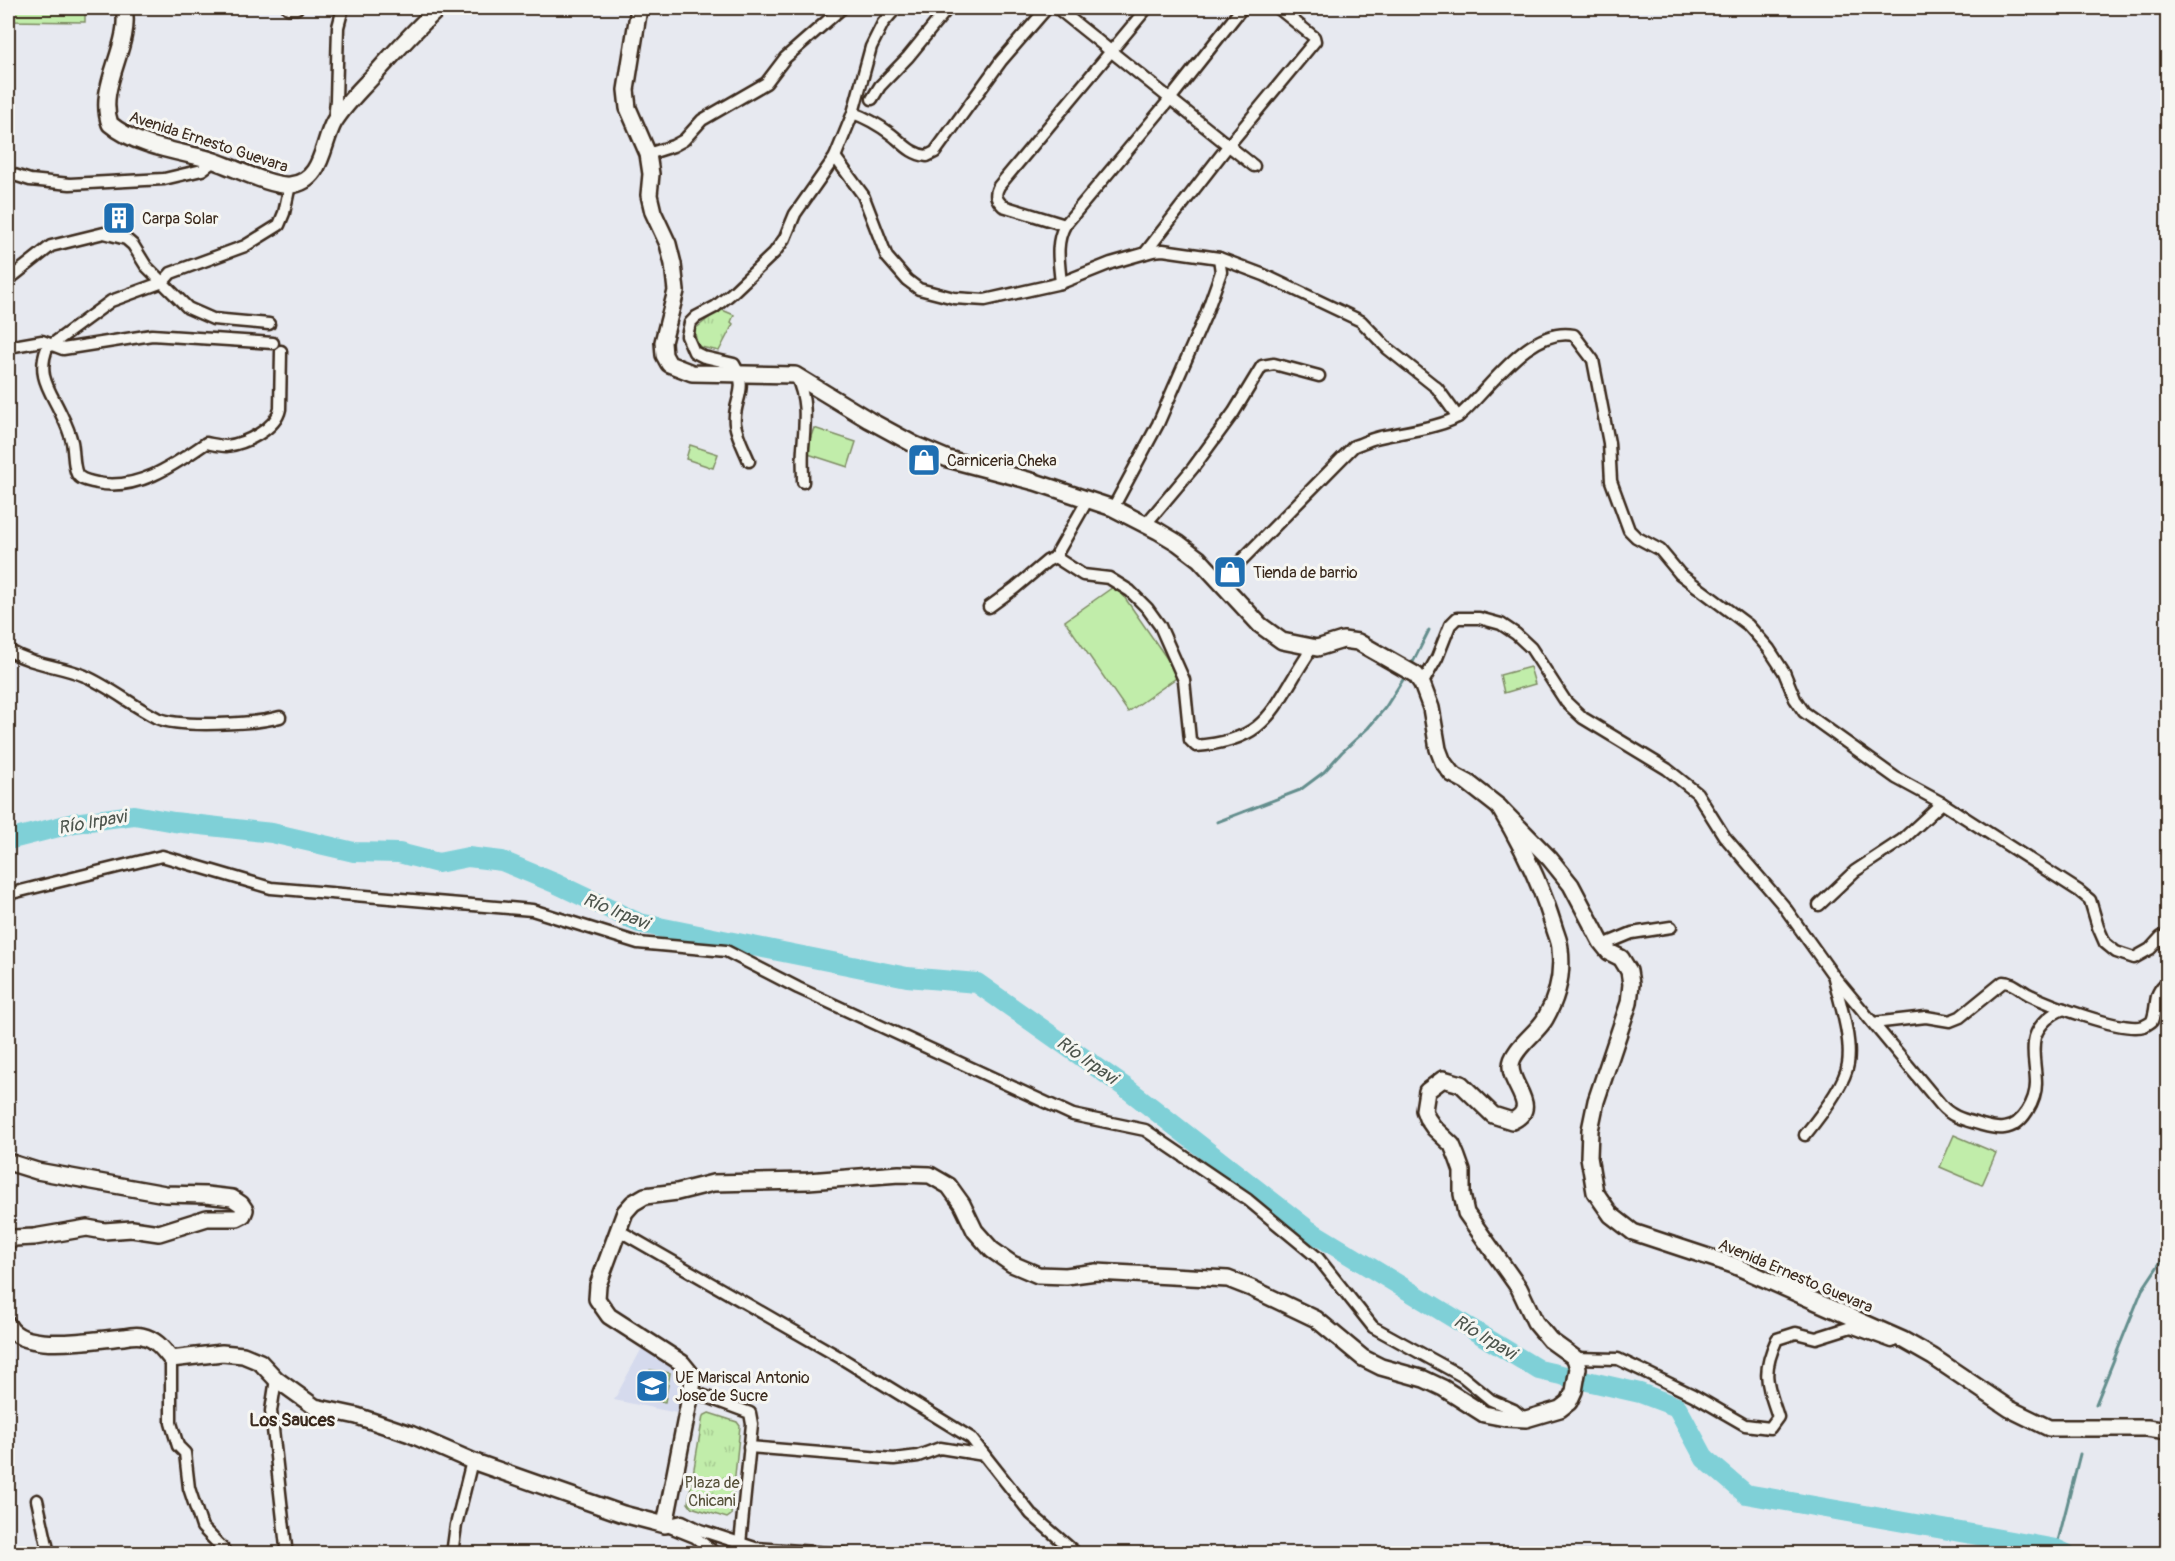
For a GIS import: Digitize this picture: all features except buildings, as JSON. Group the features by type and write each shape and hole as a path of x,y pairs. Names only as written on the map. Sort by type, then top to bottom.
{"street":[{"name":"Avenida Ernesto Guevara","path":"124,8 126,30 105,104 110,124 129,138 214,161 278,184 290,185 306,180 316,168 333,123 348,103 439,8"},
{"path":"288,8 297,8"},
{"path":"333,123 338,27 343,8"},
{"path":"639,8 626,90 628,108 648,154 651,174 649,195 653,212 668,244 673,264 676,291 663,342 664,355 669,364 692,373 795,375 868,420 915,445 948,459 1035,482 1113,508 1178,543 1199,559 1260,625 1282,641 1310,648 1343,640 1358,642 1402,666 1419,679 1437,658 1450,625 1457,618 1479,618 1501,624 1516,634 1530,648 1566,702 1582,718 1667,769 1697,793 1724,836 1783,905 1833,975 1947,1112 1954,1116 1994,1128 2004,1128 2019,1122 2035,1094 2035,1035 2047,1018 2054,1012 2064,1009"},
{"path":"648,154 684,140 702,120 766,83 785,58 842,8"},
{"path":"749,461 735,423 740,392 740,374 734,364 704,357 694,352 687,336 690,323 696,316 715,307 732,293 774,253 785,238 795,214 835,157 853,113 871,47 884,22 896,8"},
{"path":"872,99 886,78 908,57 948,8"},
{"path":"853,113 875,123 912,152 927,156 935,152 1001,61 1047,8"},
{"path":"1057,8 1254,166"},
{"path":"1065,225 1003,206 997,200 995,193 1147,8"},
{"path":"1061,283 1058,244 1065,225 1171,98 1242,8"},
{"path":"1145,253 1228,146 1315,41 1314,37 1278,8"},
{"path":"835,157 863,195 887,257 907,280 920,289 954,298 986,300 1061,283 1111,263 1145,253 1162,250 1219,258 1264,275 1361,321 1388,349 1437,388 1458,417"},
{"path":"8,173 30,180 70,184 164,179 202,170 214,161"},
{"path":"8,347 42,341 52,344 63,348 152,335 277,347 280,410 279,417 269,428 230,445 206,443 155,476 111,486 82,480 77,473 71,440 63,417 45,383 42,370 47,348 52,344 111,301 163,282 171,273 245,246 279,225 290,185"},
{"path":"8,280 51,246 104,234 126,239 133,245 146,266 188,308 213,319 269,324"},
{"path":"1113,508 1158,424 1206,314 1221,272 1219,258"},
{"path":"1221,581 1354,446 1374,438 1429,427 1458,417 1516,357 1554,334 1574,335 1593,360 1609,443 1611,481 1629,530 1635,537 1660,550 1680,574 1748,625 1769,649 1784,672 1795,699 1804,712 1896,778 1942,803 2090,900 2105,943 2116,952 2134,958 2150,949 2161,937 2168,947"},
{"path":"1145,525 1193,468 1234,412 1262,366 1274,364 1319,376"},
{"path":"795,375 805,402 803,482"},
{"path":"989,607 1055,557 1087,501"},
{"path":"1055,557 1083,575 1109,578 1130,591 1147,608 1160,626 1184,680 1190,740 1196,746 1239,739 1257,729 1271,715 1310,648"},
{"path":"8,650 24,660 85,676 160,719 199,724 251,723 280,717"},
{"name":"Avenida Ernesto Guevara","path":"1419,679 1431,708 1438,749 1443,762 1452,774 1467,782 1499,807 1550,859 1571,885 1591,927 1603,945 1609,952 1621,958 1629,971 1631,984 1629,1003 1596,1101 1590,1130 1589,1157 1595,1192 1611,1215 1633,1232 1732,1265 1903,1340 2010,1409 2049,1428 2147,1428 2168,1431"},
{"path":"1819,905 1855,871 1902,840 1942,803"},
{"path":"1499,807 1534,872 1550,915 1560,948 1560,982 1545,1019 1515,1055 1510,1065 1524,1099 1524,1109 1520,1118 1512,1121 1493,1115 1461,1084 1443,1079 1427,1091 1424,1110 1434,1128 1452,1145 1462,1171 1464,1206 1471,1221 1519,1288 1535,1322 1542,1331 1577,1363 1618,1359 1693,1395 1745,1425 1770,1428 1778,1417 1766,1380 1768,1358 1777,1339 1796,1333 1816,1338 1851,1327 1900,1346 1924,1352"},
{"path":"8,894 162,856 271,888 532,910 638,943 726,951 798,988 1073,1115 1145,1130 1248,1200 1318,1258 1373,1327 1462,1376 1491,1400 1514,1410 1526,1419"},
{"path":"1603,945 1632,933 1671,927"},
{"path":"1805,1135 1826,1108 1844,1078 1848,1065 1849,1043 1833,975"},
{"path":"1873,1023 1926,1017 1950,1021 1960,1017 2003,982 2010,982 2026,993 2064,1009 2120,1025 2145,1026 2152,1021 2156,994 2160,987 2168,981"},
{"path":"8,1162 37,1172 165,1194 232,1198 245,1209 243,1215 237,1218 207,1218 159,1233 132,1229 104,1231 87,1228 14,1238 8,1242"},
{"path":"665,1525 693,1382 691,1374 682,1363 609,1316 597,1299 598,1286 625,1212 633,1203 645,1196 677,1192 713,1183 808,1181 899,1174 930,1175 949,1186 962,1204 975,1231 992,1250 1012,1264 1038,1275 1066,1276 1096,1272 1228,1279 1316,1319 1363,1358 1382,1367 1425,1379 1484,1414 1526,1419 1560,1409 1569,1402 1574,1391 1577,1363"},
{"path":"618,1230 841,1358 971,1438 1031,1514 1077,1554"},
{"path":"8,1325 26,1340 49,1343 141,1335 157,1342 171,1359 171,1423 178,1446 185,1453 189,1488 202,1527 224,1550"},
{"path":"171,1359 222,1353 243,1355 261,1362 276,1379 315,1407 357,1416 410,1434 472,1461 623,1514 665,1525 695,1537 716,1554"},
{"path":"276,1379 272,1411 286,1547"},
{"path":"691,1391 750,1413 752,1424 740,1544"},
{"path":"749,1447 894,1459 918,1456 940,1448 984,1455"},
{"path":"452,1554 460,1504 472,1461"},
{"path":"37,1500 49,1554"},
{"path":"665,1525 682,1521 740,1544 773,1550 795,1549 845,1554"}],"shaded area":[{"name":"UE Mariscal Antonio Jose de Sucre","path":"642,1348 685,1371 677,1413 614,1400"}],"green space":[{"path":"8,8 85,8 85,22 8,21"},
{"path":"720,309 734,315 731,322 733,324 719,351 701,347 696,344 695,329"},
{"path":"814,428 856,442 848,467 805,453"},
{"path":"690,445 718,454 713,468 686,459"},
{"path":"1116,585 1179,676 1128,712 1065,621"},
{"path":"1530,667 1535,684 1504,693 1500,675"},
{"path":"1954,1135 1996,1153 1982,1185 1940,1167"},
{"path":"650,1370 670,1373 665,1402 645,1399"},
{"name":"Plaza de Chicani","path":"709,1413 737,1422 740,1426 731,1515 727,1518 691,1507 688,1503 703,1416"}],"waterway":[{"path":"1411,666 1429,630"},
{"path":"1217,822 1300,790 1324,772 1385,708 1406,675"},
{"name":"Río Irpavi","path":"8,840 74,823 134,815 272,833 354,852 399,853 438,863 468,857 502,861 639,923 907,977 977,983 1129,1090 1307,1229 1539,1370 1640,1393 1677,1407 1705,1459 1746,1494 2056,1549 2067,1554"},
{"path":"2096,1404 2142,1290 2168,1251"},
{"path":"2056,1549 2080,1454"}],"place":[{"name":"Carpa Solar","path":"119,218"},
{"name":"Carniceria Cheka","path":"924,460"},
{"name":"Tienda de barrio","path":"1230,572"},
{"name":"UE Mariscal Antonio Jose de Sucre","path":"652,1386"}],"district":[{"name":"Los Sauces","path":"292,1420"}]}
